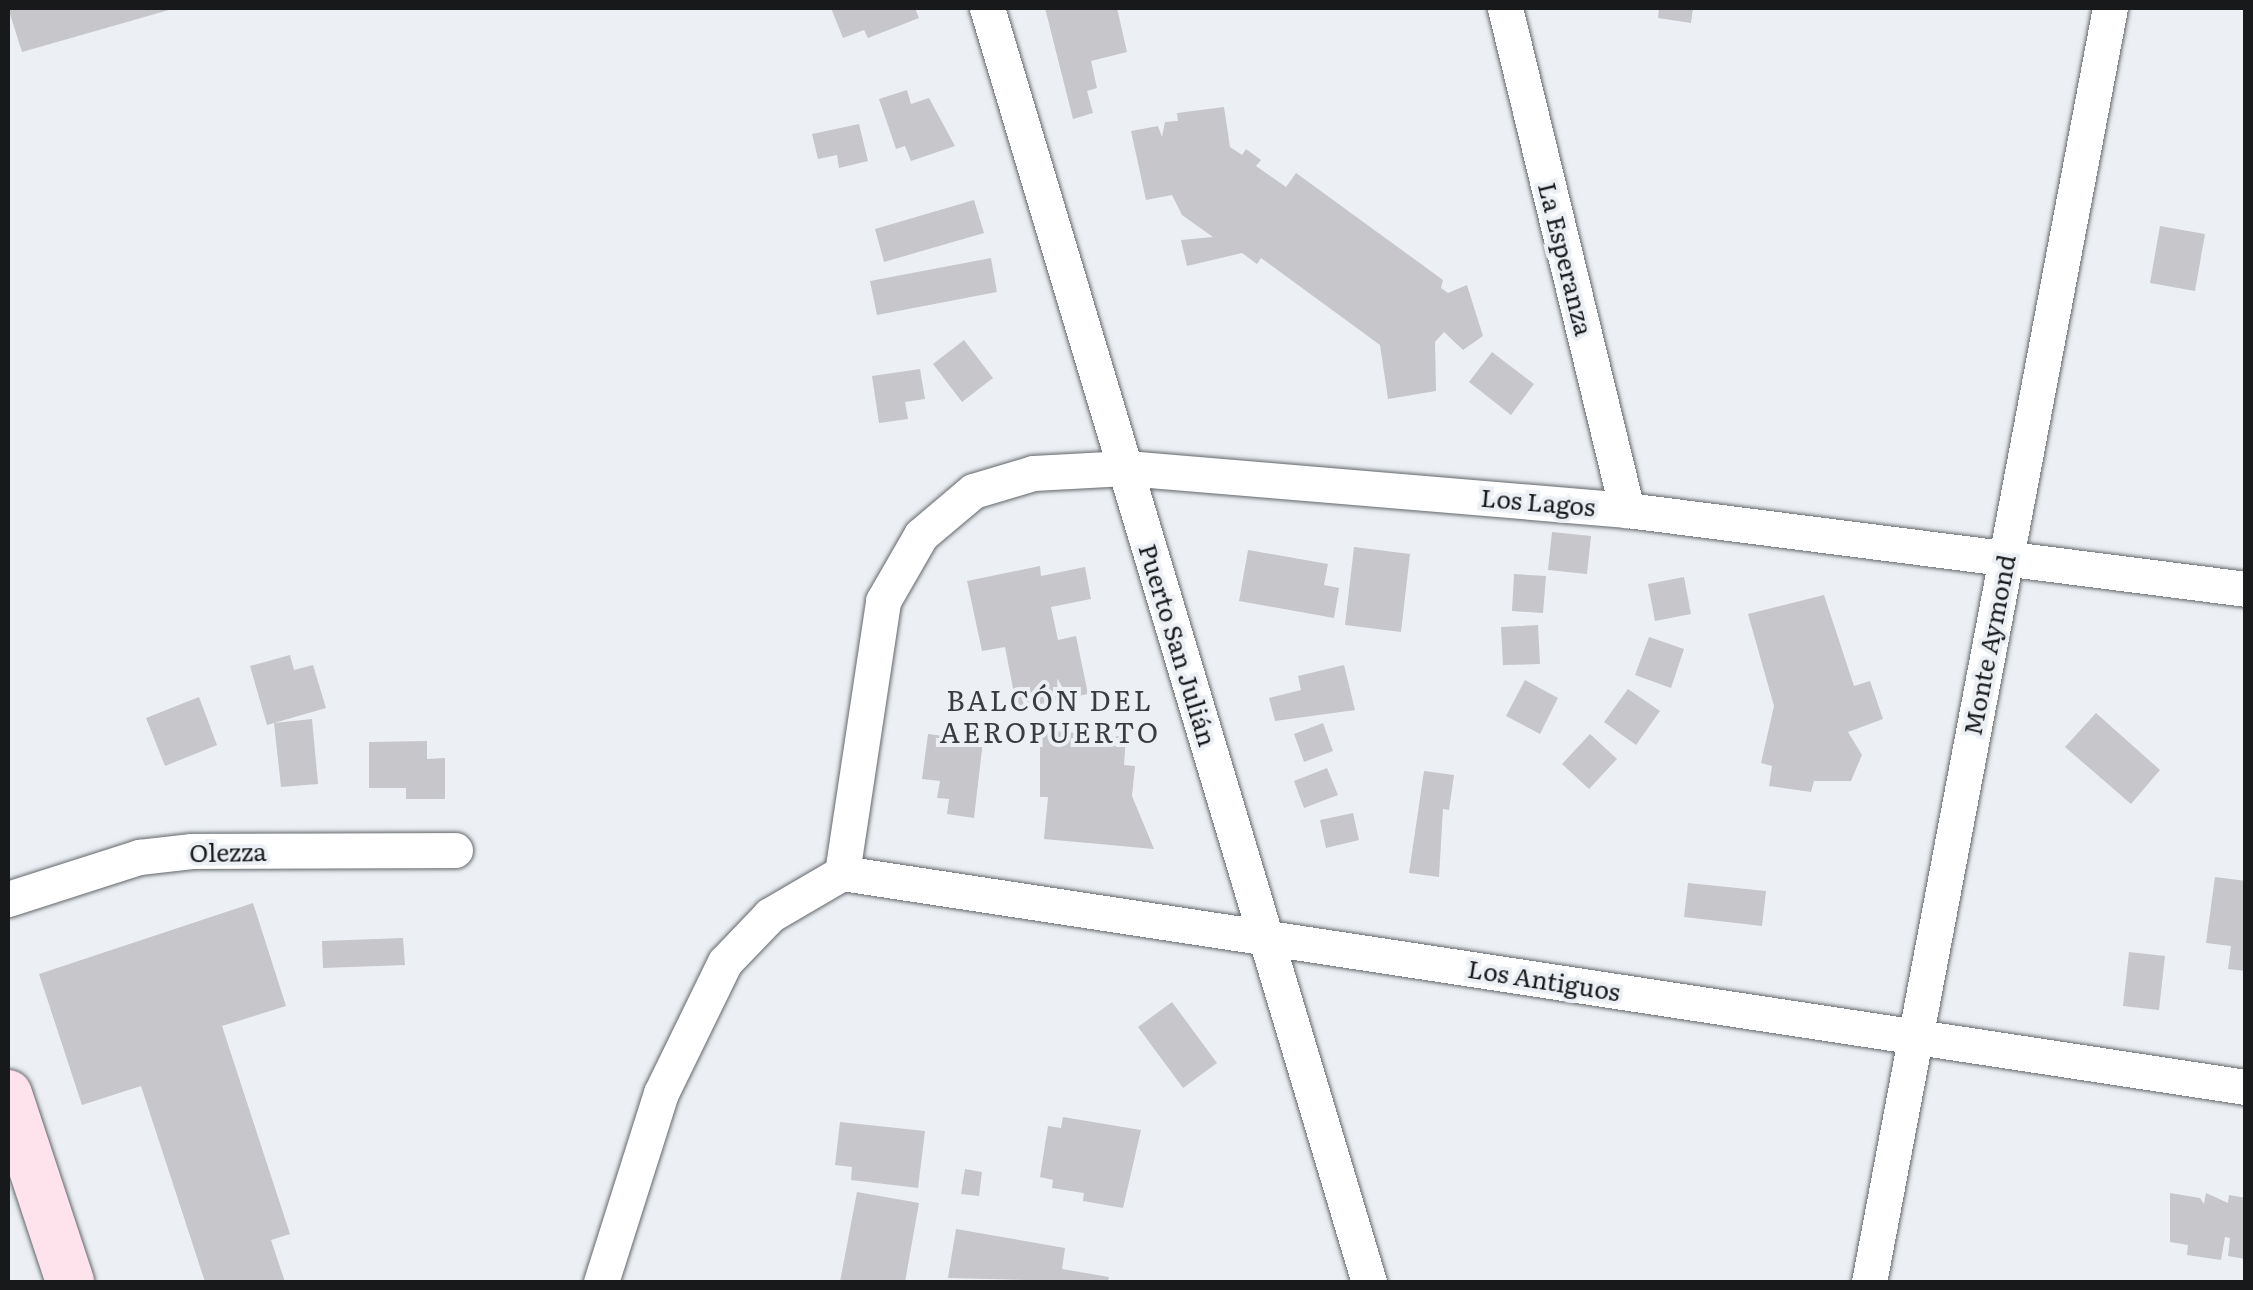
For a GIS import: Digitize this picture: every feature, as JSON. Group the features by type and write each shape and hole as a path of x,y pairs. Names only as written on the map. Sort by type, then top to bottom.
{"street":[{"name":"Puerto San Julián","path":"987,8 1369,1282"},
{"name":"La Esperanza","path":"1505,8 1626,510"},
{"name":"Monte Aymond","path":"1868,1282 2110,8"},
{"name":"Los Lagos","path":"842,873 883,601 921,536 973,491 1034,473 1126,468 1626,510 2246,589"},
{"name":"Olezza","path":"8,899 139,858 192,851 455,850"},
{"name":"Los Antiguos","path":"842,873 2246,1087"},
{"path":"601,1282 661,1093 725,962 770,915 842,873"},
{"path":"8,1094 70,1282"}],"building":[{"path":"8,8 176,8 22,52"},
{"path":"831,8 915,8 919,18 868,38 864,30 843,38"},
{"path":"1045,8 1117,8 1127,52 1091,61 1097,88 1087,91 1093,113 1073,119"},
{"path":"1659,8 1693,8 1691,23 1658,18"},
{"path":"907,90 911,104 929,98 955,146 911,161 905,146 896,149 879,99"},
{"path":"1224,107 1230,147 1242,155 1246,149 1261,160 1256,166 1286,187 1296,173 1443,280 1441,288 1448,293 1467,285 1483,336 1463,350 1444,332 1435,342 1436,391 1388,399 1380,345 1261,258 1257,264 1242,253 1187,266 1181,240 1213,237 1182,215 1172,195 1146,200 1131,131 1158,126 1162,137 1165,122 1178,121 1177,113"},
{"path":"859,124 868,161 839,168 837,155 818,159 812,134"},
{"path":"974,200 984,233 884,262 875,229"},
{"path":"2160,226 2205,234 2195,291 2150,283"},
{"path":"991,258 997,292 877,315 870,281"},
{"path":"964,340 993,378 962,402 933,364"},
{"path":"1492,352 1534,384 1511,415 1469,382"},
{"path":"920,369 925,399 905,402 908,419 879,423 872,376"},
{"path":"1552,532 1591,536 1587,574 1548,570"},
{"path":"1354,547 1410,554 1401,632 1345,625"},
{"path":"1248,550 1328,564 1324,585 1339,588 1334,618 1239,601"},
{"path":"1040,566 1041,576 1085,567 1091,599 1051,607 1058,640 1076,636 1088,694 1017,709 1005,647 982,651 967,581"},
{"path":"1514,574 1546,576 1543,613 1512,611"},
{"path":"1684,577 1691,614 1655,621 1648,584"},
{"path":"1824,595 1854,686 1870,681 1883,719 1848,732 1862,755 1851,781 1814,781 1811,792 1769,786 1772,766 1761,763 1774,706 1748,614"},
{"path":"1538,625 1540,664 1503,665 1501,627"},
{"path":"1649,637 1684,649 1671,688 1635,675"},
{"path":"290,655 294,670 313,665 326,708 267,725 250,666"},
{"path":"1344,665 1355,710 1275,721 1269,698 1301,690 1298,676"},
{"path":"1525,680 1558,698 1540,734 1506,716"},
{"path":"1628,689 1660,711 1636,745 1604,722"},
{"path":"199,697 217,745 165,766 146,718"},
{"path":"2096,713 2160,770 2131,804 2065,747"},
{"path":"312,719 318,784 281,787 274,723"},
{"path":"1323,723 1333,751 1304,762 1294,734"},
{"path":"1040,730 1126,737 1124,765 1135,766 1132,796 1154,849 1044,839 1048,797 1040,797"},
{"path":"928,734 983,741 974,818 947,814 949,799 937,798 940,781 922,779"},
{"path":"1590,734 1617,759 1589,789 1562,764"},
{"path":"427,741 427,759 445,758 445,799 406,799 406,788 369,788 369,742"},
{"path":"1327,768 1338,795 1304,808 1294,781"},
{"path":"1424,771 1454,775 1449,810 1443,809 1439,877 1409,873"},
{"path":"1353,813 1359,840 1326,848 1320,820"},
{"path":"2215,877 2246,881 2246,971 2228,969 2231,946 2206,943"},
{"path":"1688,883 1766,891 1762,926 1684,917"},
{"path":"253,903 286,1006 222,1026 290,1234 271,1240 285,1282 205,1282 141,1086 82,1105 39,974"},
{"path":"403,938 405,965 323,968 322,941"},
{"path":"2129,952 2165,956 2159,1010 2123,1006"},
{"path":"1172,1002 1217,1063 1183,1088 1138,1027"},
{"path":"1063,1117 1141,1130 1123,1208 1083,1201 1084,1193 1052,1188 1053,1180 1040,1177 1048,1126 1061,1128"},
{"path":"840,1122 925,1131 918,1188 851,1180 852,1167 835,1165"},
{"path":"965,1169 982,1172 979,1196 961,1194"},
{"path":"857,1192 919,1203 905,1282 840,1282"},
{"path":"2170,1193 2200,1198 2204,1204 2206,1193 2228,1203 2229,1195 2246,1198 2246,1259 2228,1256 2230,1238 2225,1237 2221,1260 2187,1255 2188,1245 2170,1242"},
{"path":"956,1229 1065,1248 1062,1269 1109,1277 1108,1282 948,1278"}],"district":[{"name":"BALCÓN DEL AEROPUERTO","path":"1050,715"}]}
